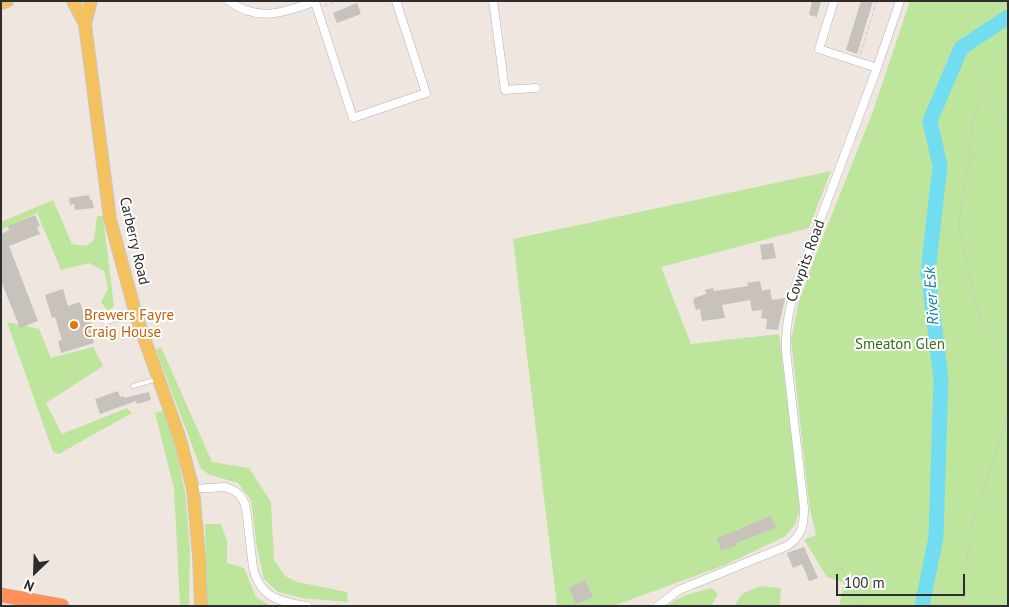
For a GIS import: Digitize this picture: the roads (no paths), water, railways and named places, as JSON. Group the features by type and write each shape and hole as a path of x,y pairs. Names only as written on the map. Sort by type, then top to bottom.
{"highway":[{"path":"1,595 62,606"}],"main road":[{"path":"1,3 7,1"},
{"name":"Carberry Road","path":"73,1 85,24 110,219 136,315 179,436 193,489 201,606"},
{"name":"Carberry Road","path":"85,24 91,1"}],"street":[{"path":"229,1 236,6 250,11 266,14 316,4 353,118 426,93 396,1"},
{"path":"493,1 505,90 536,88"},
{"path":"834,1 819,49 877,68"},
{"name":"Cowpits Road","path":"658,606 679,590 787,546 795,541 800,533 804,521 804,508 786,351 788,312 797,282 900,1"},
{"path":"193,489 225,487 240,495 248,516 253,568 260,587 280,600 290,604 307,606"}],"lane":[{"path":"105,322 136,315"},
{"path":"133,386 159,378"}],"waterway":[{"name":"River Esk","path":"922,606 936,537 941,379 928,272 940,166 930,121 961,48 1008,17"}],"place":[{"name":"Brewers Fayre Craig House","path":"74,325"}],"park label":[{"name":"Smeaton Glen","path":"900,345"}]}
